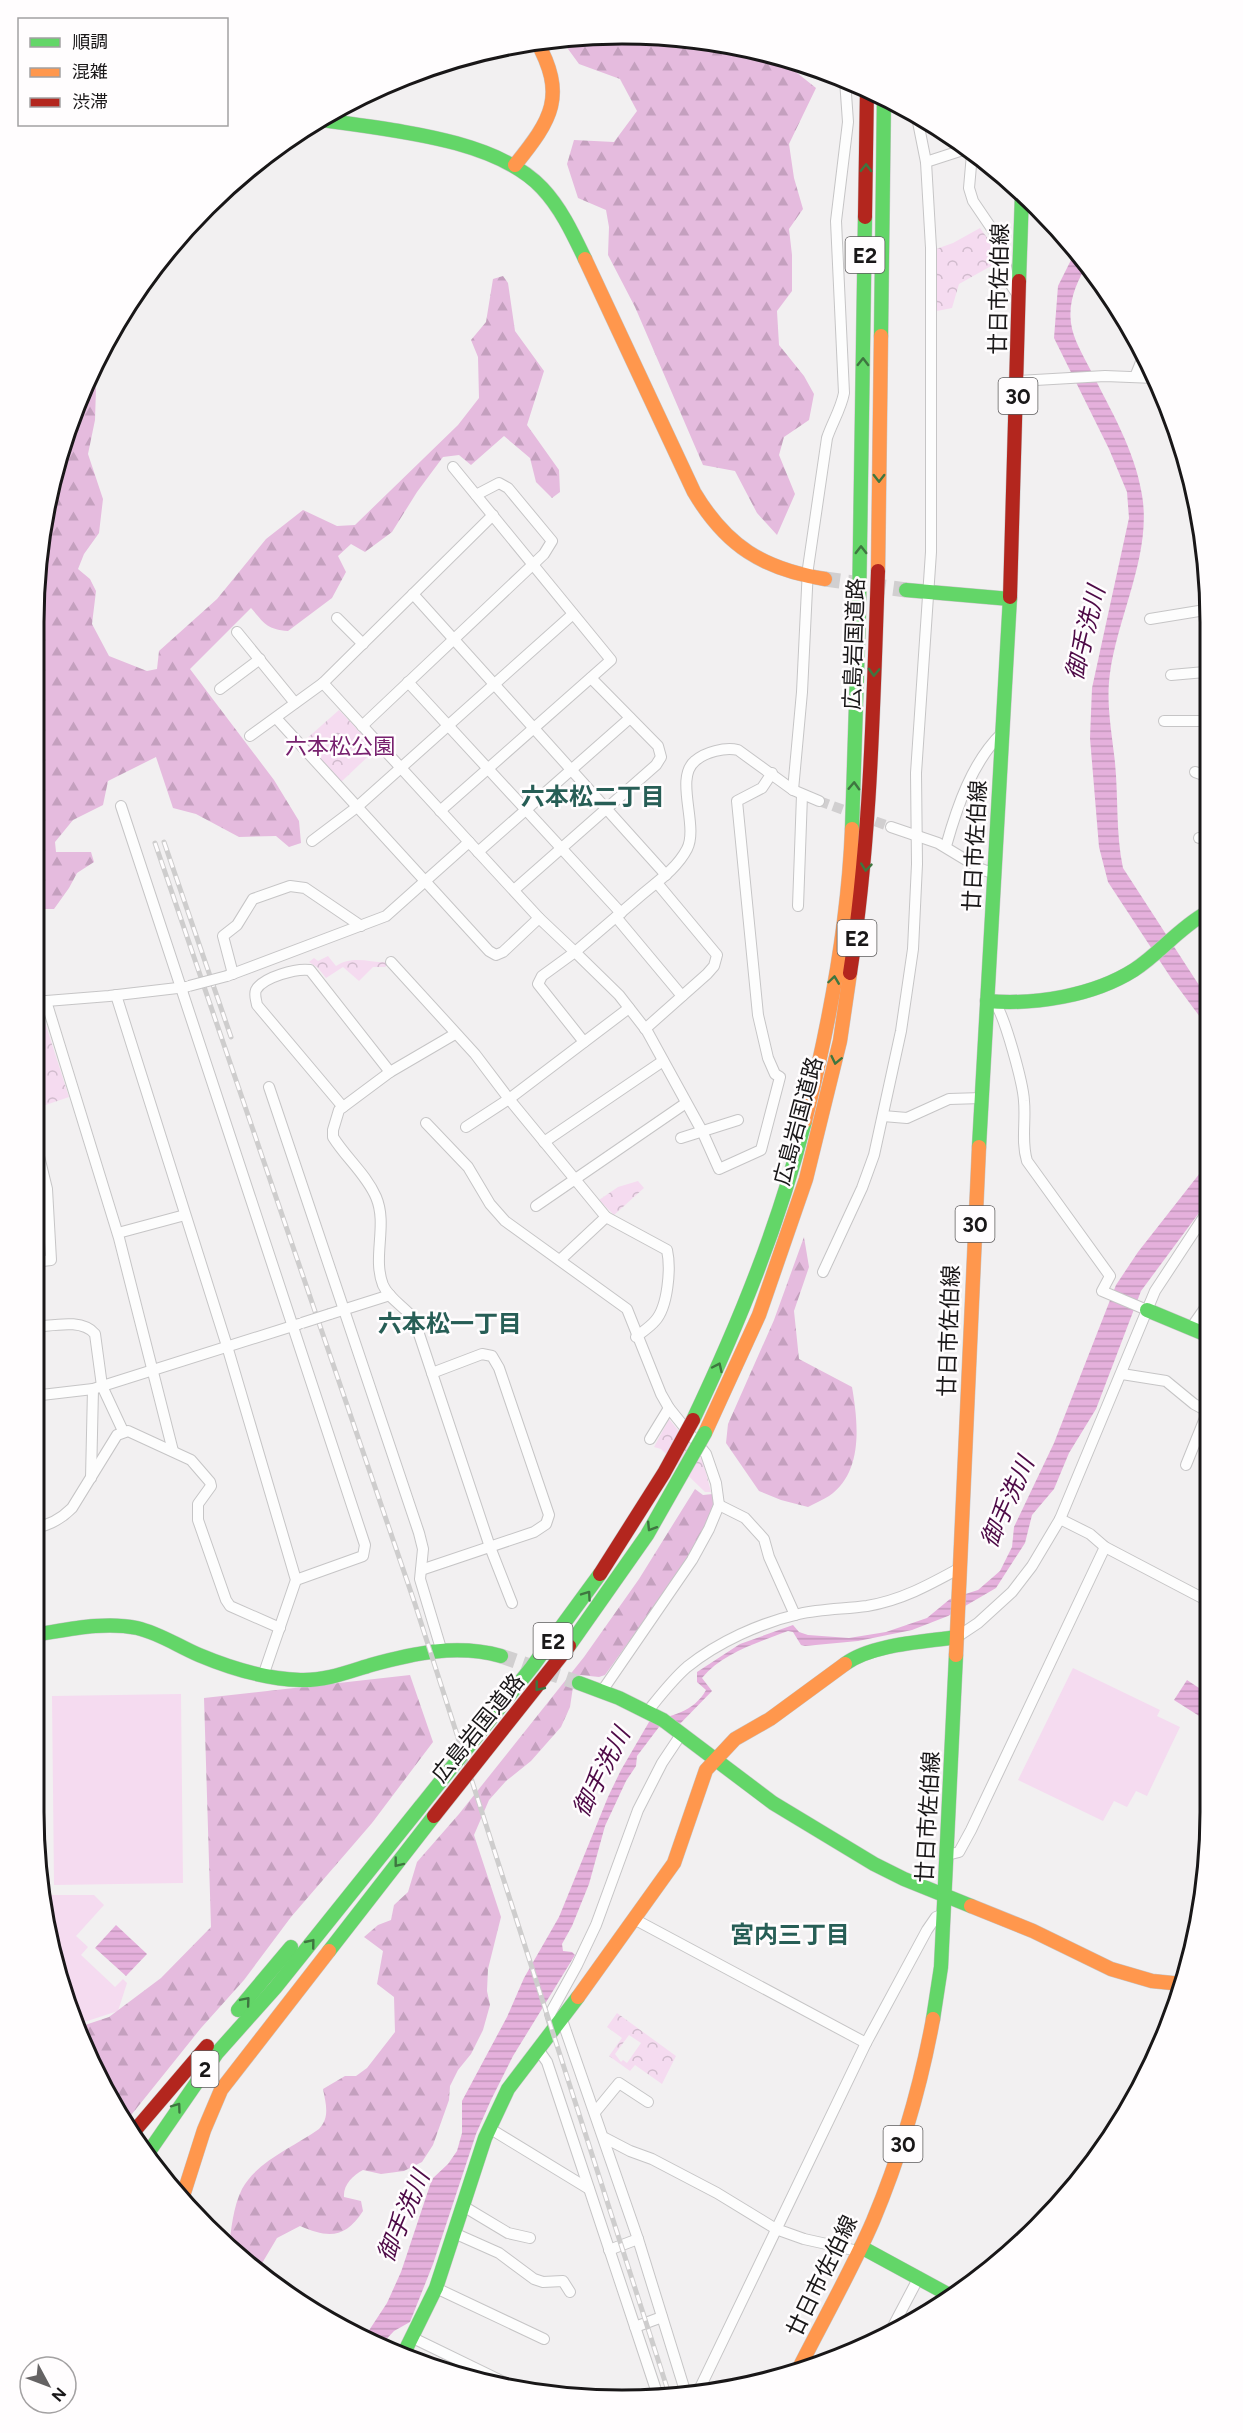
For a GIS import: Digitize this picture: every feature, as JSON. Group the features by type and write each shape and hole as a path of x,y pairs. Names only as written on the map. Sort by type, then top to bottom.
{"main road":[{"path":"515,165 544,127 551,112 554,92 552,69 541,49"},
{"name":"広島岩国道路","path":"275,1988 528,1673 585,1598 637,1519 693,1420 725,1352 790,1175 824,1037 841,933 851,851 861,580 867,98"},
{"name":"広島岩国道路","path":"289,2004 434,1816 541,1684 599,1607 651,1528 705,1433 759,1315 806,1179 840,1041 862,899 870,804 878,568 884,107"},
{"path":"332,121 469,144 515,165 546,192 564,217 694,492 708,516 726,537 762,561 783,571 825,579"},
{"name":"廿日市佐伯線","path":"803,2360 860,2249 900,2152 922,2079 936,2005 945,1896 982,1098 991,1002 995,874 1011,599 1022,205"},
{"path":"906,590 1011,599"},
{"path":"991,1002 1011,1002 1088,990 1119,978 1200,917"},
{"path":"1144,1308 1200,1332"},
{"path":"44,1633 104,1625 137,1628 168,1639 208,1659 299,1680 325,1678 392,1660 442,1652 469,1650 501,1656"},
{"path":"407,2348 436,2288 489,2128 510,2086 678,1856 702,1776 740,1734 770,1719 854,1658 877,1650 957,1637"},
{"path":"579,1683 650,1713 682,1733 773,1803 845,1848 904,1879 1022,1926 1111,1969 1132,1977 1173,1983"},
{"path":"138,2127 308,1929 351,1890 372,1867"},
{"name":"2","path":"152,2147 217,2053 275,1988"},
{"name":"2","path":"186,2192 203,2130 221,2090 289,2004"},
{"path":"181,2077 217,2053"},
{"path":"860,2249 944,2292"}],"street":[{"path":"798,906 798,792 808,577 827,438 834,418 842,405 844,393 837,220 848,122 846,88"},
{"path":"823,1272 862,1188 874,1155 901,1031 913,949 917,864 916,774 930,552 931,249 926,162 919,126"},
{"path":"926,162 958,152"},
{"path":"970,161 969,188 973,201 994,231 1009,282 1020,297"},
{"path":"1135,377 1140,365"},
{"path":"1018,381 1102,376 1145,378"},
{"path":"440,811 611,660 453,467"},
{"path":"362,726 532,564 552,542 508,488 499,483 476,495"},
{"path":"250,736 323,683 493,516"},
{"path":"413,594 666,875"},
{"path":"1150,619 1199,611"},
{"path":"312,841 357,807 573,614"},
{"path":"337,618 363,644"},
{"path":"237,632 295,703"},
{"path":"220,689 260,659"},
{"path":"1171,675 1200,672"},
{"path":"514,890 656,765 661,757 658,746 591,678"},
{"path":"408,682 561,849 618,915 682,996"},
{"path":"323,683 539,918 619,995 645,1029 702,1131 719,1169 761,1149 780,1077 775,1074 768,1058 758,1015 737,801 762,788 771,773"},
{"path":"276,718 482,944 496,955 503,952 539,918"},
{"path":"478,852 630,718"},
{"path":"1164,721 1200,720"},
{"path":"946,846 961,798 990,746 1003,732"},
{"path":"584,1042 538,984 542,976 575,952 675,867 688,848 692,827 687,806 687,771 694,761 727,748 738,750 798,792 819,801"},
{"path":"120,806 298,1324 365,1545 363,1556 296,1580"},
{"path":"891,827 946,846 981,869 995,874"},
{"path":"173,1451 118,1233 46,1001 184,987 230,975 361,926 386,916 469,842"},
{"path":"645,1029 714,966 717,955 657,883"},
{"path":"230,975 223,936 237,924 253,900 290,886 305,888 361,926"},
{"path":"391,963 475,1054 509,1100 606,1217 667,1250 671,1266 662,1310 656,1320 636,1337"},
{"path":"343,1107 257,1005 255,996 257,988 266,980 300,969 310,970 390,1072"},
{"path":"116,995 227,1346 296,1580 264,1673"},
{"path":"991,1002 1002,1015 1024,1097 1024,1145 1027,1161 1110,1276 1102,1291 1109,1296 1144,1308"},
{"path":"466,1127 509,1100 629,1008"},
{"path":"455,1034 390,1072 339,1110 333,1137 366,1180 377,1199 380,1221 378,1264 383,1284 390,1296 414,1319 490,1547 512,1603"},
{"path":"544,1142 663,1061"},
{"path":"269,1087 419,1533 423,1549 420,1579 442,1652"},
{"path":"883,1116 907,1118 949,1099 982,1098"},
{"path":"536,1206 686,1103"},
{"path":"681,1138 738,1120"},
{"path":"426,1123 468,1167 490,1204 504,1221 627,1309 636,1337 669,1408 706,1454 716,1483 719,1505 709,1529 692,1560 602,1691"},
{"path":"44,1174 48,1189 51,1260 44,1261"},
{"path":"118,1233 185,1215"},
{"path":"560,1260 606,1217"},
{"path":"957,1637 978,1623 1011,1592 1032,1566 1060,1519 1122,1374 1144,1308 1200,1223"},
{"path":"44,1394 98,1387 390,1296"},
{"path":"1191,1328 1200,1315"},
{"path":"44,1326 83,1324 95,1334 98,1387 91,1478"},
{"path":"421,1570 534,1533 546,1524 549,1515 499,1368 492,1356 482,1354 432,1373"},
{"path":"1122,1374 1166,1381 1200,1407"},
{"path":"98,1387 123,1431 191,1460 210,1482 208,1492 198,1504 198,1520 225,1600 230,1606 280,1628"},
{"path":"650,1439 669,1408"},
{"path":"44,1526 64,1516 72,1508 117,1435 123,1431"},
{"path":"1186,1465 1200,1431"},
{"path":"719,1505 745,1518 764,1539 769,1557 795,1615"},
{"path":"1060,1519 1090,1534 1105,1547 1200,1597"},
{"path":"947,1855 959,1852 971,1830 1105,1547"},
{"path":"650,1713 671,1682 722,1643 795,1615 867,1606 908,1596 960,1571"},
{"path":"682,1733 662,1763 638,1810 596,1925 550,2014 558,2022 596,2111 684,2386"},
{"path":"702,2384 866,2043 927,1930 936,1917 944,1914"},
{"path":"634,1919 866,2043"},
{"path":"538,2049 547,2062 655,2388"},
{"path":"596,2111 619,2083 648,2102"},
{"path":"489,2128 589,2189"},
{"path":"605,2138 652,2159 707,2188 776,2229 804,2240 860,2249"},
{"path":"463,2206 507,2233 530,2238"},
{"path":"454,2233 499,2253 534,2279 543,2282 563,2281 570,2292"},
{"path":"609,2250 638,2239"},
{"path":"897,2319 919,2277"},
{"path":"436,2288 544,2339"},
{"path":"635,2327 662,2317"},
{"path":"413,2338 485,2373"}],"green space":[{"path":"622,44 697,48 771,63 797,71 816,88 789,144 794,178 803,209 789,229 792,291 777,311 779,345 804,376 814,394 809,420 784,437 779,455 795,494 777,535 757,513 735,471 703,465 635,307 608,255 609,227 606,210 578,198 567,164 574,140 614,142 637,111 620,79 579,64 566,46"},
{"path":"980,228 1001,257 1000,261 959,284 952,308 937,311 936,249 953,243"},
{"path":"503,276 508,283 515,331 544,371 527,425 559,470 560,492 552,498 536,482 530,458 504,436 471,465 459,455 443,457 417,492 392,532 365,552 351,544 338,556 346,572 332,598 288,631 266,625 251,608 190,669 274,780 299,821 301,843 289,847 276,836 239,837 196,814 173,808 156,757 108,781 103,805 73,820 55,842 56,852 91,852 94,862 77,873 54,909 44,909 44,622 48,546 63,472 94,386 96,388 95,420 88,454 103,499 99,533 84,554 78,569 90,579 96,591 92,624 109,656 147,671 157,669 159,651 217,599 266,539 303,510 337,526 355,525 458,425 479,398 478,357 471,340 486,322 493,279"},
{"name":"六本松公園","path":"339,710 376,749 341,782 304,741"},
{"path":"328,956 336,966 343,962 356,960 391,962 385,967 373,967 359,981 343,967 326,978 309,962 314,958 318,961"},
{"path":"44,1019 69,1097 44,1106"},
{"path":"638,1181 644,1188 614,1215 599,1200 618,1187"},
{"path":"804,1237 809,1267 794,1311 799,1359 852,1387 857,1431 856,1446 848,1474 829,1496 808,1507 759,1491 726,1443 728,1424 774,1320"},
{"path":"669,1419 703,1461 711,1492 705,1492 661,1449 654,1447"},
{"path":"695,1489 703,1495 713,1494 715,1505 689,1558 605,1675 599,1677 580,1675 574,1680 570,1707 561,1727 531,1761 506,1781 489,1800 474,1835 501,1917 488,1969 487,1991 490,2005 483,2030 471,2054 458,2070 450,2086 449,2100 433,2145 422,2162 404,2171 381,2174 363,2170 352,2178 345,2188 344,2197 361,2201 363,2211 350,2227 335,2234 327,2234 300,2226 277,2238 262,2264 231,2237 234,2211 242,2189 266,2162 319,2129 326,2115 323,2089 345,2076 356,2076 367,2068 395,2032 394,1997 377,1984 383,1951 364,1937 378,1925 391,1920 394,1905 408,1892 417,1862 459,1814 584,1657 639,1579"},
{"path":"1073,1668 1160,1710 1157,1716 1180,1727 1147,1796 1136,1791 1127,1807 1114,1801 1103,1821 1018,1780"},
{"path":"410,1675 433,1742 372,1823 291,1917 244,1980 201,2028 131,2116 103,2067 84,2025 109,2017 161,1978 211,1927 204,1698"},
{"path":"181,1694 183,1883 54,1885 52,1696"},
{"path":"50,1895 94,1895 104,1905 76,1936 88,1947 81,1955 115,1987 123,1979 127,1983 118,2011 83,2022 63,1961"},
{"path":"617,2013 676,2056 662,2084 635,2065 630,2071 609,2056 622,2038 607,2027","holes":["629,2035 641,2043 627,2063 623,2060 621,2062 615,2054"]}],"shaded area":[{"path":"1071,259 1083,273 1072,299 1070,315 1072,329 1128,446 1142,495 1144,517 1138,562 1114,651 1109,683 1109,714 1123,868 1200,987 1200,1017 1171,978 1108,882 1099,847 1090,738 1092,688 1129,518 1127,492 1109,449 1054,338 1058,286"},
{"path":"1200,1173 1200,1211 1141,1291 1096,1409 1069,1453 1054,1489 1032,1515 1025,1543 996,1588 948,1616 912,1630 858,1641 805,1646 801,1645 793,1632 788,1631 742,1649 710,1669 702,1678 712,1691 674,1730 659,1727 637,1756 636,1766 626,1781 605,1826 589,1884 562,1944 563,1951 572,1952 575,1955 513,2056 491,2100 476,2134 433,2264 410,2322 394,2331 386,2339 368,2331 387,2303 401,2272 432,2179 448,2164 457,2151 462,2133 462,2101 507,2017 524,1978 559,1917 608,1797 649,1722 681,1712 695,1703 706,1690 697,1682 697,1672 740,1644 793,1625 799,1632 808,1635 849,1638 886,1632 927,1618 950,1599 978,1590 1000,1571 1012,1547 1014,1527 1054,1443 1116,1285 1138,1252"},
{"path":"1187,1680 1200,1689 1200,1717 1174,1700"},
{"path":"116,1925 147,1954 126,1976 95,1948"}],"tunnel":[{"path":"825,579 906,590"},
{"path":"819,801 891,827"},
{"path":"501,1656 579,1683"}],"railway":[{"path":"164,842 231,1037"},
{"path":"155,843 415,1604 667,2387"}],"traffic: fast":[{"path":"881,336 884,107"},
{"path":"333,121 437,138 496,157 521,171 549,196 566,222 585,259"},
{"path":"1019,281 1022,205"},
{"path":"852,829 859,610 865,217"},
{"path":"906,590 1010,599"},
{"path":"979,1147 1010,597"},
{"path":"987,1001 1024,1002 1063,997 1118,979 1134,970 1200,917"},
{"path":"693,1420 726,1347 770,1236 805,1121"},
{"path":"1147,1310 1200,1332"},
{"path":"569,1646 647,1535 705,1433"},
{"path":"421,1806 532,1667 600,1574"},
{"path":"44,1633 111,1625 137,1628 161,1636 199,1655 236,1668 275,1678 300,1680 327,1678 387,1661 452,1650 485,1652 501,1656"},
{"path":"845,1664 856,1657 884,1648 957,1637"},
{"path":"933,2019 941,1967 956,1655"},
{"path":"579,1683 619,1698 663,1720 773,1803 874,1864 904,1879 971,1906"},
{"path":"152,2148 217,2053 275,1988 421,1806"},
{"path":"329,1951 434,1816"},
{"path":"238,2010 291,1947"},
{"path":"406,2348 436,2288 485,2138 508,2089 578,1997"},
{"path":"861,2247 943,2292"}],"traffic: slow":[{"path":"515,165 538,134 551,106 553,92 551,77 541,49"},
{"path":"585,259 694,492 706,511 733,541 748,552 783,569 825,579"},
{"path":"878,571 881,336"},
{"path":"805,1121 822,1049 842,940 852,829"},
{"path":"705,1433 759,1315 806,1179 840,1041 850,973"},
{"path":"956,1655 979,1147"},
{"path":"578,1997 674,1863 706,1770 735,1739 770,1719 845,1664"},
{"path":"971,1906 1033,1931 1111,1969 1152,1981 1173,1983"},
{"path":"185,2190 204,2130 221,2090 329,1951"},
{"path":"803,2360 855,2259 883,2196 909,2122 933,2019"}],"traffic: jam":[{"path":"865,217 867,98"},
{"path":"1010,597 1019,281"},
{"path":"850,973 867,823 878,571"},
{"path":"600,1574 664,1473 693,1420"},
{"path":"434,1816 569,1646"},
{"path":"138,2127 207,2046"}],"district":[{"name":"六本松二丁目","path":"593,796"},
{"name":"六本松一丁目","path":"450,1323"},
{"name":"宮内三丁目","path":"790,1934"}],"water label":[{"name":"御手洗川","path":"1085,633"},
{"name":"御手洗川","path":"1007,1502"},
{"name":"御手洗川","path":"601,1772"},
{"name":"御手洗川","path":"403,2216"}]}
